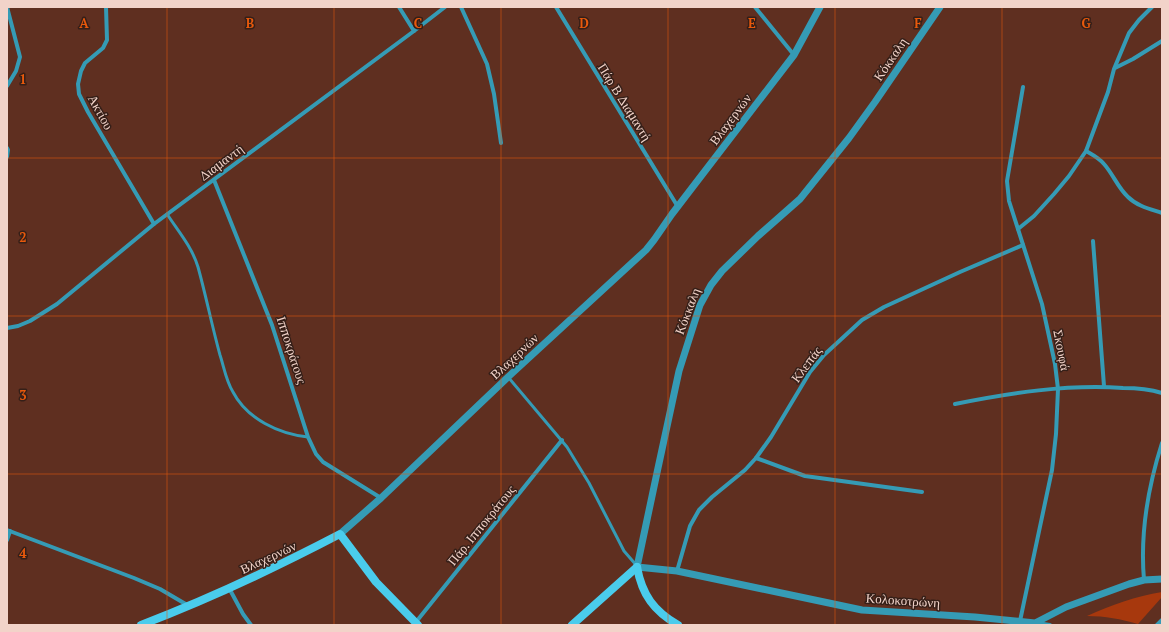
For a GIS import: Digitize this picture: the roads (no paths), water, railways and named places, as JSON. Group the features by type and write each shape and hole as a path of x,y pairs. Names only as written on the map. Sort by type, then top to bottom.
{"main road":[{"path":"340,534 376,582 417,624"},
{"name":"Βλαχερνών","path":"141,625 229,588 292,559 340,534"},
{"path":"572,625 637,567 640,580 649,600 657,610 678,625"}],"street":[{"path":"7,7 20,57 16,71 7,86"},
{"name":"Ακτίου","path":"106,7 106,40 103,48 88,60 81,71 78,84 79,94 154,224"},
{"path":"399,7 414,31"},
{"name":"Διαμαντή","path":"7,328 18,326 30,321 57,304 167,214 445,7"},
{"path":"461,7 487,64 494,94 501,143"},
{"name":"Πάρ Β Διαμαντή","path":"556,7 678,207"},
{"path":"755,7 794,55"},
{"name":"Βλαχερνών","path":"340,534 381,498 508,377 646,250 794,55 820,7"},
{"name":"Κόκκαλη","path":"637,567 679,371 700,305 711,285 722,271 758,236 800,199 853,132 940,7"},
{"path":"1018,229 1034,216 1054,194 1069,176 1086,151 1108,92 1114,69 1129,33 1152,7"},
{"path":"1114,69 1162,41"},
{"name":"Σκουφά","path":"1020,621 1052,470 1056,434 1058,389 1055,364 1042,304 1009,201 1007,181 1022,87"},
{"path":"7,148 7,157"},
{"path":"1086,151 1098,158 1103,163 1117,185 1128,198 1140,205 1162,213"},
{"name":"Ιπποκράτους","path":"214,180 272,325 308,437 316,454 324,462 381,498"},
{"path":"1094,241 1104,386"},
{"name":"Κλεπάς","path":"677,570 690,526 699,510 712,496 745,470 756,458 771,437 817,363 824,355 862,320 884,307 1023,245"},
{"path":"955,404 1022,393 1084,386 1140,389 1162,393"},
{"name":"Πάρ. Ιπποκράτους","path":"417,624 562,440"},
{"path":"1144,580 1144,534 1148,497 1162,443"},
{"path":"756,458 805,476 922,492"},
{"path":"7,540 9,530 134,578 160,589 189,606"},
{"name":"Κολοκοτρώνη","path":"637,567 677,570 862,610 975,617 1035,623"},
{"path":"1035,623 1066,607 1129,584 1144,580 1162,579"},
{"path":"229,588 243,614 251,625"},
{"path":"1157,625 1162,620"},
{"path":"1035,623 1050,625"}],"lane":[{"path":"167,214 188,245 198,266 213,329 233,393 242,405 258,419 286,433 308,437"},
{"path":"508,377 562,440 589,483 624,551 637,567"}]}
